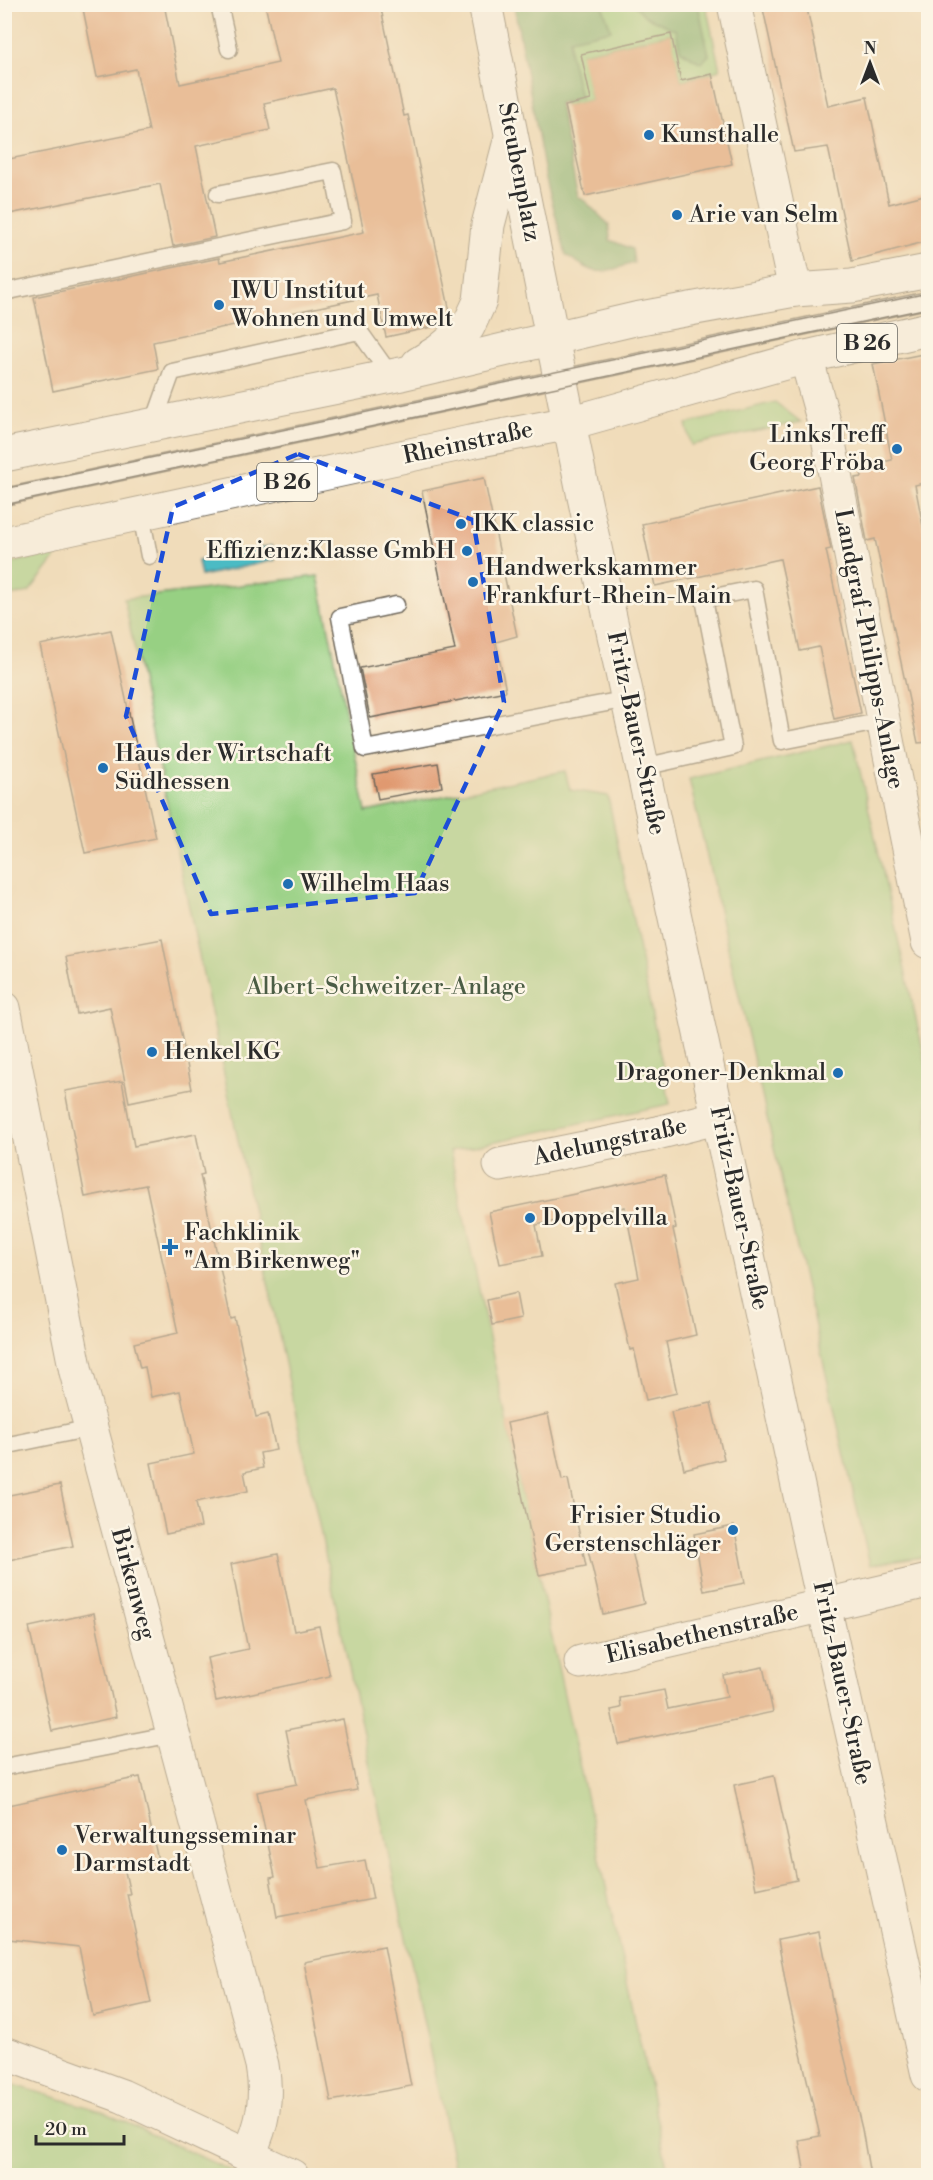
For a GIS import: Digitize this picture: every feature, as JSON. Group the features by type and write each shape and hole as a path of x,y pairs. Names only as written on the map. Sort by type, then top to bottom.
{"main road":[{"name":"Steubenplatz","path":"485,4 553,339"},
{"path":"734,4 795,290"},
{"path":"396,375 455,339 468,327 475,314 483,287 488,225 512,136"},
{"path":"4,455 396,375 635,319 795,290 852,286 928,271"},
{"name":"Rheinstraße","path":"4,543 470,442 570,423 806,357 928,329"},
{"name":"Fritz-Bauer-Straße","path":"553,339 628,699 928,2075"},
{"name":"Landgraf-Philipps-Anlage","path":"806,357 827,433 928,938"},
{"name":"Birkenweg","path":"4,1008 12,1084 71,1348 263,2071 264,2110 258,2135 249,2154"},
{"name":"Adelungstraße","path":"500,1166 649,1135 720,1117"},
{"name":"Elisabethenstraße","path":"581,1662 928,1581"},
{"path":"4,2052 122,2096 292,2175"}],"lane":[{"path":"219,4 229,49"},
{"path":"4,292 344,221 333,171 218,194"},
{"name":"Rheinstraße","path":"4,497 928,300"},
{"path":"153,425 172,372 358,331 396,375"},
{"path":"141,514 149,556"},
{"path":"643,767 733,747 704,599 754,589 782,741 883,720"},
{"path":"396,605 340,617 365,749 628,699"},
{"path":"4,1446 91,1428"},
{"path":"4,1767 173,1734"}],"highlighted area":[{"path":"298,454 473,520 504,702 415,893 211,914 126,716 173,507"}],"green space":[{"path":"514,5 602,5 611,30 570,39 570,54 580,98 559,103 578,197 582,198 609,225 610,240 632,249 634,263 599,271 585,267 566,255 546,179"},
{"path":"543,5 706,5 720,70 681,81 670,34 582,53 591,100 565,106"},
{"path":"635,5 698,5 709,55 701,63 680,50 676,30 645,16"},
{"path":"775,402 801,422 691,445 686,424"},
{"path":"60,552 29,592 5,597 5,564"},
{"name":"Albert-Schweitzer-Anlage","path":"318,576 366,812 565,771 570,790 608,796 670,1104 450,1151 558,1667 669,2175 456,2175 124,599"},
{"path":"853,740 928,1072 928,1556 870,1565 689,779"},
{"path":"4,2082 101,2111 240,2175 5,2175"}],"water":[{"path":"272,546 275,560 201,576 198,561"}],"building":[{"path":"82,4 164,4 180,84 278,63 265,4 380,4 404,116 408,115 451,317 441,325 386,337 377,295 153,342 158,369 53,391 34,297 219,258 220,262 364,232 333,88 264,103 270,130 196,146 215,237 173,246 160,184 4,215 4,160 149,131 136,69 97,77"},
{"path":"762,4 806,4 828,106 867,97 889,204 928,194 928,241 852,261 828,147 794,152"},
{"name":"Kunsthalle","path":"671,34 681,81 712,74 732,164 585,196 565,106 591,100 581,54"},
{"path":"928,353 928,482 915,485 928,552 928,742 918,743 875,539 867,541 855,478 862,477 860,467 892,460 873,364"},
{"path":"484,478 517,636 496,642 506,691 370,718 360,668 455,650 422,491"},
{"path":"818,486 831,549 826,550 861,713 834,719 819,647 800,651 780,559 655,586 642,524"},
{"name":"Haus der Wirtschaft Südhessen","path":"111,630 156,838 85,853 40,645"},
{"path":"438,763 442,787 378,799 373,774"},
{"name":"Henkel KG","path":"162,939 192,1089 129,1102 110,1007 77,1014 66,957"},
{"path":"122,1081 134,1146 196,1134 204,1174 200,1175 231,1319 235,1318 256,1417 268,1414 276,1450 260,1453 263,1468 244,1472 248,1491 196,1502 201,1527 166,1534 151,1463 194,1454 180,1391 151,1397 145,1367 140,1368 134,1343 178,1333 146,1185 85,1197 65,1091"},
{"path":"665,1175 676,1228 673,1229 696,1335 666,1342 677,1393 646,1400 634,1349 630,1350 615,1283 639,1278 625,1207 536,1225 542,1256 500,1264 489,1212"},
{"path":"516,1293 521,1319 492,1325 487,1300"},
{"path":"711,1403 724,1459 684,1469 671,1412"},
{"path":"548,1414 562,1480 568,1479 586,1566 539,1575 507,1423"},
{"path":"60,1485 73,1546 4,1561 4,1496"},
{"path":"734,1526 745,1583 704,1591 694,1534"},
{"path":"630,1542 644,1604 603,1614 588,1550"},
{"path":"278,1554 294,1631 319,1626 330,1676 216,1701 207,1658 248,1649 231,1564"},
{"path":"94,1613 116,1717 52,1731 29,1627"},
{"path":"763,1667 773,1712 618,1744 611,1710 621,1708 620,1698 664,1690 668,1709 727,1697 723,1675"},
{"path":"343,1719 357,1790 306,1800 320,1868 365,1860 373,1899 277,1917 270,1878 275,1877 257,1792 297,1784 286,1730"},
{"path":"774,1776 797,1880 756,1889 734,1785"},
{"path":"140,1777 158,1860 124,1867 130,1894 127,1894 151,2003 93,2016 79,1947 9,1939 7,1927 4,1928 4,1806"},
{"path":"819,1932 870,2175 805,2175 799,2140 820,2136 788,1997 778,1940"},
{"path":"384,1946 411,2086 331,2101 304,1962"}],"tram line":[{"path":"4,489 928,293"},
{"path":"4,505 928,308"}],"place":[{"name":"Kunsthalle","path":"649,135"},
{"name":"Arie van Selm","path":"677,215"},
{"name":"IWU Institut Wohnen und Umwelt","path":"219,305"},
{"name":"LinksTreff Georg Fröba","path":"897,449"},
{"name":"IKK classic","path":"461,524"},
{"name":"Effizienz:Klasse GmbH","path":"467,551"},
{"name":"Handwerkskammer Frankfurt-Rhein-Main","path":"473,582"},
{"name":"Haus der Wirtschaft Südhessen","path":"103,768"},
{"name":"Wilhelm Haas","path":"288,884"},
{"name":"Henkel KG","path":"152,1052"},
{"name":"Dragoner-Denkmal","path":"838,1073"},
{"name":"Doppelvilla","path":"530,1218"},
{"name":"Fachklinik \"Am Birkenweg\"","path":"170,1247"},
{"name":"Frisier Studio Gerstenschläger","path":"733,1530"},
{"name":"Verwaltungsseminar Darmstadt","path":"62,1850"}]}
